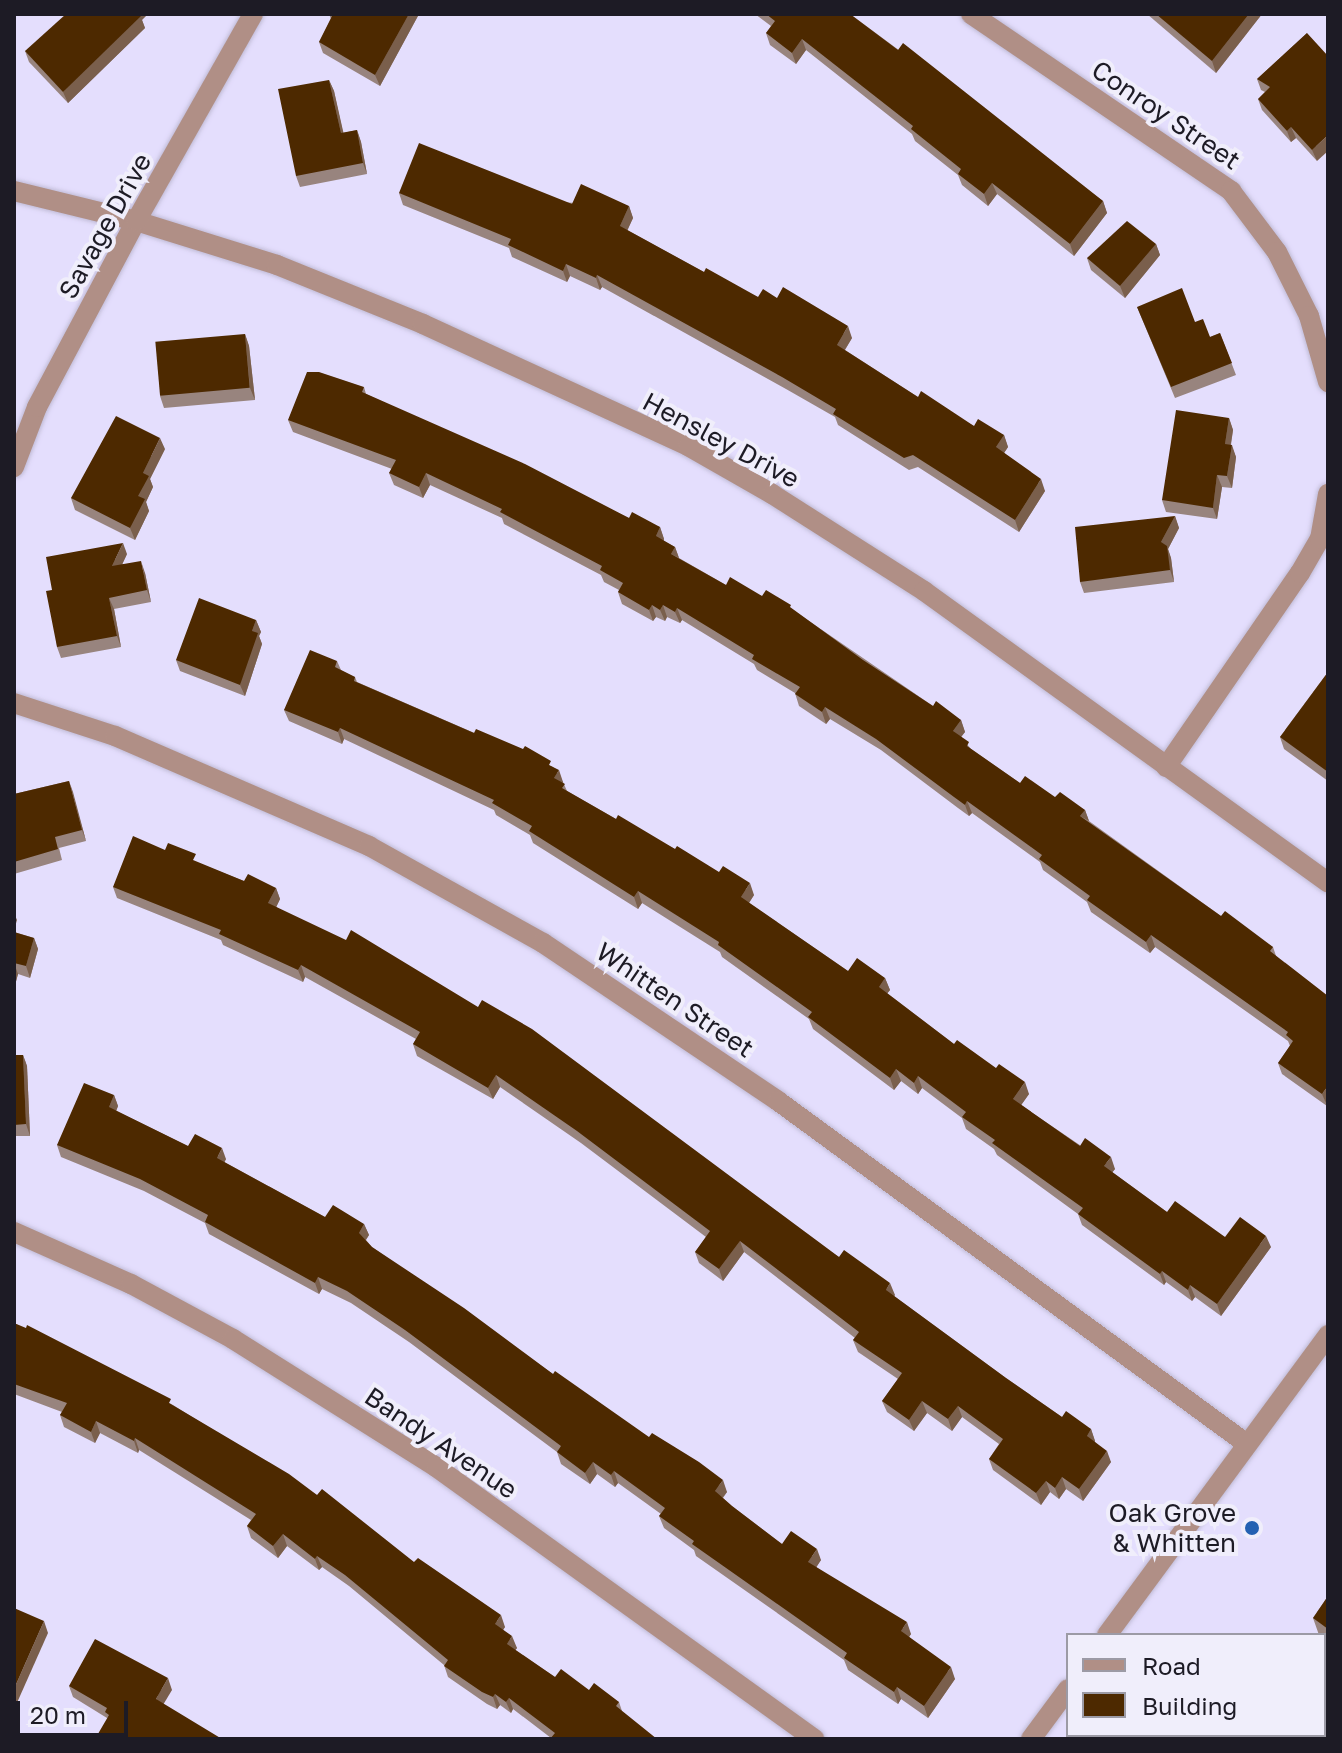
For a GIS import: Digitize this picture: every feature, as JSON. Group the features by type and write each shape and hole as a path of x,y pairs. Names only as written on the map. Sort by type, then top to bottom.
{"street":[{"name":"Savage Drive","path":"14,467 37,407 136,221 253,14"},
{"name":"Conroy Street","path":"971,14 1231,191 1277,252 1309,316 1328,382"},
{"name":"Hensley Drive","path":"14,191 136,221 277,265 423,324 688,446 772,494 924,591 1328,882"},
{"path":"1166,767 1300,573 1320,539 1328,494"},
{"name":"Whitten Street","path":"14,703 115,736 369,846 543,943 778,1101 1247,1444"},
{"name":"Bandy Avenue","path":"14,1232 131,1284 233,1339 436,1467 814,1739"},
{"path":"1108,1633 1328,1335"},
{"path":"1031,1739 1066,1692"}],"building":[{"path":"66,14 141,16 63,92 25,51"},
{"path":"333,14 409,14 375,75 319,42"},
{"path":"766,14 850,14 898,50 903,43 1103,201 1070,244 992,183 984,194 958,174 961,169 911,129 913,126 802,39 792,53 766,33 775,21"},
{"path":"1156,14 1249,14 1212,61"},
{"path":"1307,33 1328,56 1328,135 1312,150 1291,127 1287,131 1258,99 1270,87 1257,79"},
{"path":"329,80 341,133 357,130 363,163 296,176 278,89"},
{"path":"419,143 572,204 581,184 629,206 620,226 704,272 706,268 758,297 763,289 777,298 783,287 848,326 837,345 918,397 921,391 974,426 978,419 1004,435 996,447 1041,479 1015,520 913,455 904,458 833,414 836,409 782,377 597,275 596,278 566,264 563,271 508,245 511,239 399,193"},
{"path":"1127,221 1156,244 1120,286 1087,258"},
{"path":"1182,288 1195,322 1203,319 1210,337 1220,333 1232,363 1171,387 1137,307"},
{"path":"245,334 250,388 160,396 155,342"},
{"path":"307,372 319,372 364,387 362,392 525,464 629,518 632,512 660,527 656,536 675,547 671,554 726,585 730,577 762,596 766,590 933,706 936,701 961,720 953,731 969,742 967,746 1020,783 1025,776 1055,797 1060,792 1085,810 1080,816 1221,916 1225,911 1273,947 1270,951 1328,996 1328,1086 1322,1094 1278,1063 1293,1041 1286,1035 1288,1032 1151,935 1146,942 1087,900 1090,896 1039,859 1042,855 967,801 965,805 876,739 825,707 822,712 795,694 800,687 752,659 754,655 677,608 675,612 663,605 660,610 652,605 649,610 618,592 623,583 600,570 602,566 500,512 502,509 426,473 419,487 389,473 396,460 288,420"},
{"path":"1176,410 1229,418 1225,444 1232,445 1227,476 1217,475 1213,508 1162,500"},
{"path":"116,416 160,438 143,473 149,476 138,496 145,499 130,528 71,498"},
{"path":"1175,516 1161,542 1167,546 1170,570 1080,582 1075,527"},
{"path":"123,543 112,566 141,561 147,590 109,598 117,636 57,647 46,591 52,590 46,557"},
{"path":"199,598 256,620 252,631 258,633 240,685 176,660"},
{"path":"310,650 337,661 335,667 355,677 354,681 474,733 476,729 523,749 525,746 551,761 549,765 559,770 554,778 565,784 562,788 616,819 618,815 675,849 677,846 719,872 723,866 750,883 741,897 848,971 857,958 885,978 879,987 954,1044 957,1040 996,1068 999,1064 1025,1082 1013,1099 1080,1146 1085,1138 1111,1157 1104,1166 1167,1212 1175,1201 1225,1237 1240,1217 1266,1236 1217,1304 1190,1285 1188,1290 1162,1271 1160,1274 1078,1214 1083,1208 992,1143 995,1140 962,1117 966,1112 918,1076 914,1083 896,1069 890,1078 808,1017 812,1012 718,945 719,942 638,891 634,897 529,831 532,826 492,803 494,800 340,728 338,732 284,710"},
{"path":"1328,672 1328,772 1280,737"},
{"path":"69,781 82,830 55,837 58,849 14,862 14,794"},
{"path":"133,836 165,850 168,843 196,854 193,860 244,881 248,874 276,888 268,903 346,940 351,930 478,1007 482,1000 532,1029 839,1257 844,1250 890,1283 886,1290 1006,1378 1062,1417 1066,1411 1091,1429 1087,1436 1107,1451 1079,1489 1062,1477 1055,1488 1046,1481 1036,1493 989,1459 1003,1439 958,1406 948,1419 922,1401 909,1420 882,1401 902,1373 853,1340 859,1332 740,1241 719,1269 695,1252 710,1231 577,1131 496,1075 488,1088 413,1044 420,1032 301,965 298,970 219,934 221,930 113,887"},
{"path":"14,932 34,938 26,966 14,963"},
{"path":"14,1055 23,1055 26,1124 14,1125"},
{"path":"84,1083 114,1095 109,1107 188,1146 195,1134 222,1148 217,1158 325,1217 333,1205 364,1224 359,1233 372,1247 464,1308 553,1374 555,1371 649,1437 652,1433 723,1480 715,1491 782,1544 791,1531 817,1549 808,1562 907,1622 901,1631 951,1667 924,1706 897,1687 894,1692 844,1658 847,1653 692,1544 694,1541 659,1516 665,1508 614,1471 611,1475 593,1462 585,1473 557,1452 561,1446 405,1330 347,1291 318,1277 315,1283 205,1222 208,1215 140,1179 57,1145"},
{"path":"14,1323 26,1328 27,1325 171,1399 169,1403 289,1474 317,1495 322,1489 414,1562 418,1558 501,1615 495,1624 512,1636 507,1644 555,1677 561,1669 589,1690 594,1683 619,1702 616,1706 657,1739 550,1739 555,1733 509,1698 506,1702 495,1694 493,1697 482,1692 444,1666 448,1660 345,1575 317,1556 315,1559 283,1534 273,1546 247,1526 256,1514 135,1438 134,1441 96,1421 91,1432 60,1415 67,1403 14,1384"},
{"path":"1328,1596 1328,1629 1313,1618"},
{"path":"14,1608 44,1621 14,1689"},
{"path":"95,1639 168,1678 156,1699 222,1739 95,1739 109,1715 105,1712 107,1708 69,1686"}],"place":[{"name":"Oak Grove & Whitten","path":"1252,1528"}]}
